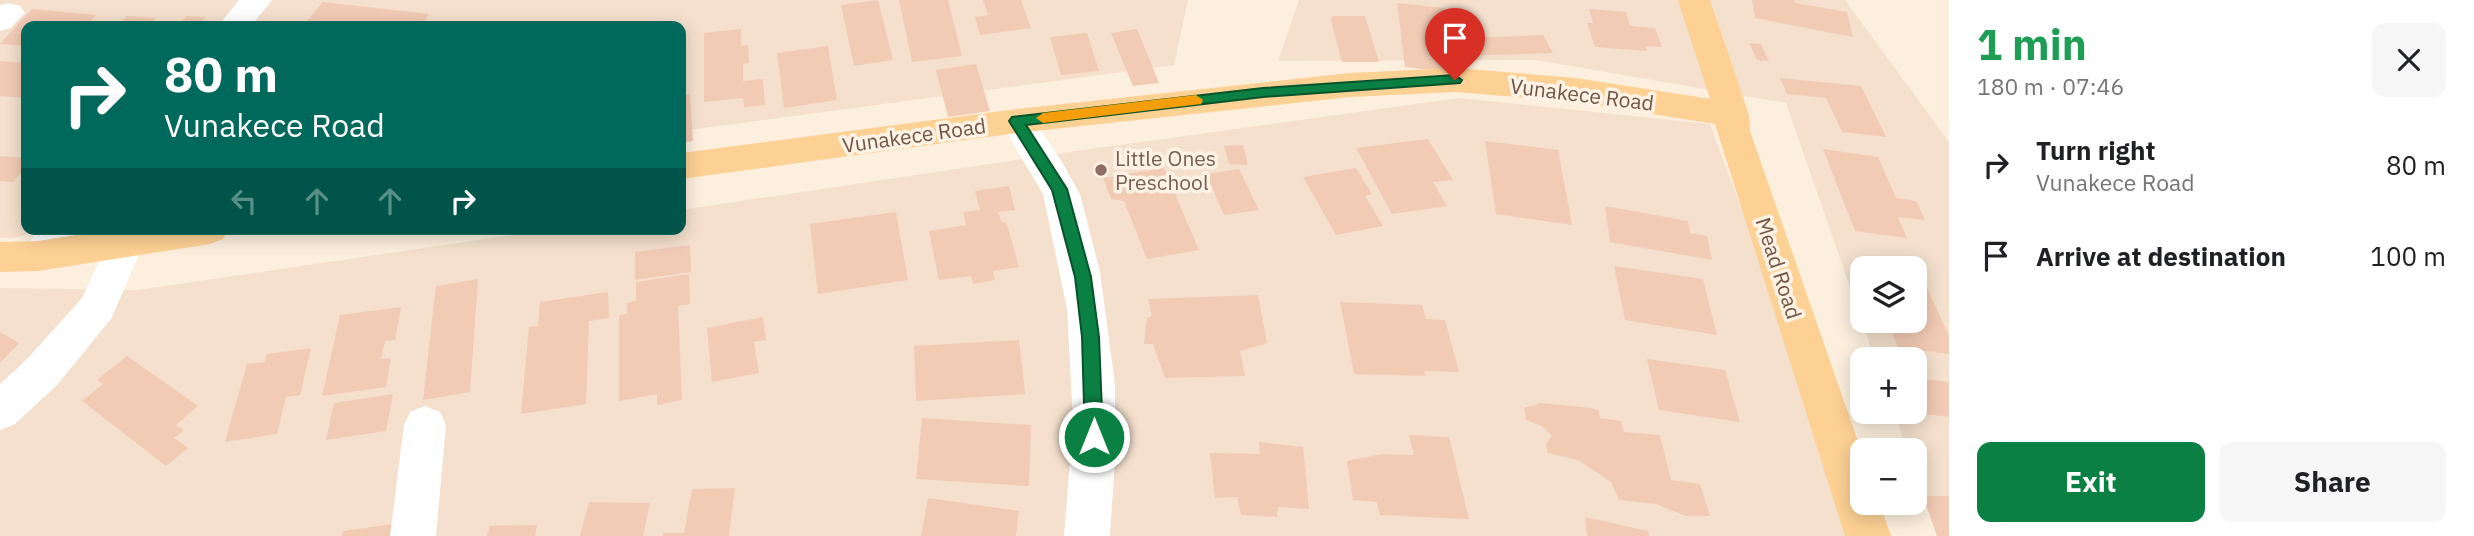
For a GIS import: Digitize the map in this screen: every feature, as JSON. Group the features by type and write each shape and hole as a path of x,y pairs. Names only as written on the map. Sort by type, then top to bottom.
{"main road":[{"name":"Mead Road","path":"1694,0 1732,114 1733,131 1868,536"},
{"name":"Vunakece Road","path":"686,165 1017,121 1263,92 1455,80 1576,90 1732,114"},
{"path":"0,257 49,243 126,240 164,235"}],"street":[{"path":"238,21 256,0"},
{"path":"1017,121 1060,189 1083,277 1094,411 1093,489 1087,536"},
{"path":"0,411 42,372 97,309 126,240"},
{"path":"413,536 425,425"}],"shaded area":[{"path":"0,0 1188,0 1174,65 686,130 686,21 21,21 21,235 25,235 0,238"},
{"path":"1299,0 1845,0 1949,142 1949,536 1937,536 1927,507 1927,438 1903,438 1898,424 1927,424 1927,347 1871,347 1866,333 1927,333 1927,256 1850,256 1850,287 1786,103 1536,60 1278,61"},
{"path":"1459,98 1710,124 1850,501 1850,515 1855,515 1863,536 0,536 0,288 138,290 512,235 686,235 686,209 1076,151"}],"building":[{"path":"878,0 893,60 854,66 841,5"},
{"path":"899,0 948,0 962,56 912,62"},
{"path":"983,0 1021,0 1031,28 980,35 975,17 988,15"},
{"path":"1752,0 1794,0 1795,3 1847,12 1853,37 1755,18"},
{"path":"323,2 429,14 424,21 307,21"},
{"path":"1397,3 1444,8 1454,73 1405,67"},
{"path":"32,9 96,15 90,21 21,21"},
{"path":"1589,9 1626,12 1630,26 1655,28 1662,47 1645,46 1647,51 1595,47 1587,23 1593,23"},
{"path":"127,16 156,18 154,21 123,21"},
{"path":"187,16 206,17 202,21 182,21"},
{"path":"1332,16 1365,16 1379,62 1342,62"},
{"path":"21,21 21,46 0,44"},
{"path":"741,29 741,46 748,45 749,63 743,64 743,81 763,79 765,105 744,107 743,98 704,102 704,33"},
{"path":"1137,29 1159,83 1133,86 1111,33"},
{"path":"1087,33 1099,71 1061,75 1050,37"},
{"path":"1543,35 1553,53 1462,56 1462,38"},
{"path":"1749,43 1761,44 1769,61 1757,60"},
{"path":"828,46 837,100 784,108 777,53"},
{"path":"0,61 21,63 21,98 0,96"},
{"path":"976,64 990,111 948,117 936,70"},
{"path":"1780,78 1861,86 1886,137 1842,132 1826,98 1787,94"},
{"path":"686,94 690,94 693,141 686,142"},
{"path":"1428,139 1453,180 1433,182 1447,206 1392,214 1356,148"},
{"path":"1485,141 1558,150 1572,225 1496,214"},
{"path":"1243,145 1248,165 1229,164 1224,146"},
{"path":"1823,149 1878,157 1896,198 1916,201 1925,220 1898,217 1907,238 1855,231"},
{"path":"0,156 21,158 21,173 13,182 0,181"},
{"path":"1164,168 1199,250 1147,259 1124,201 1111,199 1103,178"},
{"path":"1356,168 1372,194 1365,196 1383,226 1336,235 1303,177"},
{"path":"1239,169 1259,210 1224,215 1206,174"},
{"path":"1009,186 1015,210 998,212 1001,221 1007,224 1019,267 993,271 995,280 973,284 971,276 939,280 929,231 966,225 963,212 980,210 975,191"},
{"path":"1605,206 1688,221 1690,233 1707,236 1712,260 1610,242"},
{"path":"896,212 908,280 818,294 810,224"},
{"path":"690,245 691,272 635,280 635,252"},
{"path":"1614,266 1703,279 1717,335 1625,320"},
{"path":"689,274 690,304 678,306 682,400 657,405 657,394 619,401 619,315 627,314 627,303 636,301 636,282"},
{"path":"478,279 470,392 423,400 436,286"},
{"path":"1927,288 1949,336 1949,354 1927,351 1927,347 1898,347 1892,333 1927,333"},
{"path":"608,292 609,318 589,321 586,404 521,414 529,327 538,326 540,302"},
{"path":"1258,295 1267,343 1240,351 1245,376 1165,378 1153,344 1144,344 1147,318 1152,316 1148,299"},
{"path":"1340,302 1422,305 1426,319 1445,320 1459,372 1424,371 1426,376 1354,374"},
{"path":"401,307 395,340 385,341 381,359 391,358 386,387 322,396 340,315"},
{"path":"763,317 766,340 754,342 759,373 712,382 707,328"},
{"path":"0,332 19,343 0,363"},
{"path":"1019,340 1025,394 916,401 914,346"},
{"path":"311,348 300,395 286,397 277,434 225,442 247,364 265,362 267,354"},
{"path":"127,356 198,406 176,425 184,430 174,438 188,448 166,466 82,401 103,384 97,380"},
{"path":"1647,359 1725,370 1740,422 1659,410"},
{"path":"1927,379 1949,382 1949,417 1927,414"},
{"path":"393,394 386,431 326,440 334,403"},
{"path":"1541,403 1598,410 1600,418 1621,421 1624,432 1660,435 1671,480 1700,484 1710,516 1686,516 1656,504 1619,500 1611,482 1578,460 1548,453 1546,444 1552,436 1542,426 1526,420 1524,408"},
{"path":"922,418 1031,425 1029,486 916,479"},
{"path":"1409,435 1449,437 1469,519 1380,515 1377,502 1353,500 1347,461 1382,454 1414,455"},
{"path":"1259,442 1303,447 1309,509 1278,507 1277,517 1241,515 1237,497 1215,498 1210,453 1260,454"},
{"path":"735,488 729,536 663,536 664,533 684,533 692,489"},
{"path":"1927,496 1949,496 1949,536 1937,536 1927,507"},
{"path":"928,498 1019,511 1016,536 921,536"},
{"path":"589,502 650,503 643,536 580,536"},
{"path":"1585,517 1648,531 1649,536 1587,536"},
{"path":"401,523 399,536 342,536 343,531"},
{"path":"537,525 535,536 487,536 490,526"}],"slow traffic":[{"path":"1043,118 1196,100"}],"place":[{"name":"Little Ones Preschool","path":"1101,170"}],"route":[{"path":"1094,437 1090,337 1083,277 1060,189 1017,121 1263,92 1455,80"}]}
